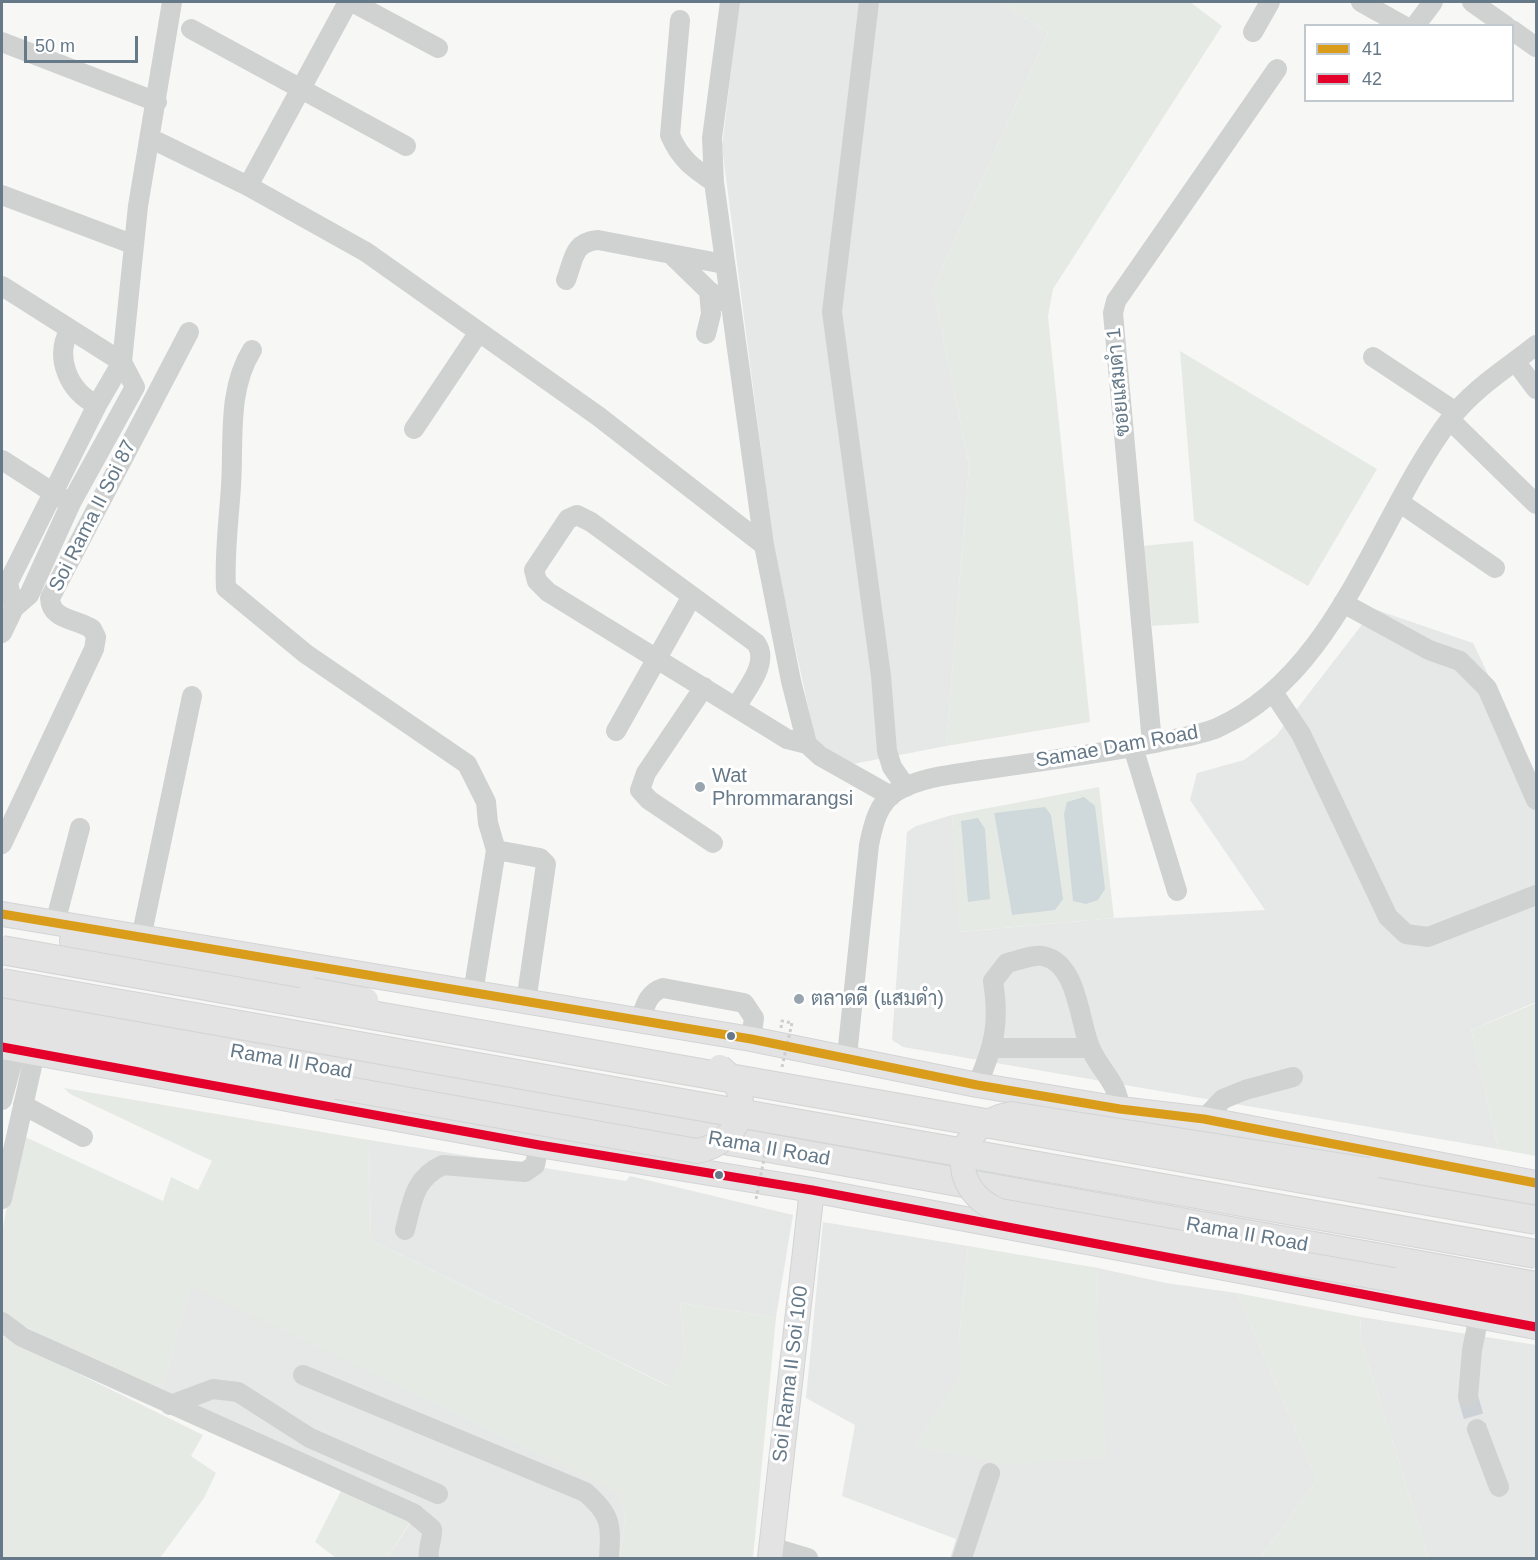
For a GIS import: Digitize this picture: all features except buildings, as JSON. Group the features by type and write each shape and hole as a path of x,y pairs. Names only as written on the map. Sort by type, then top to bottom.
{"highway":[{"path":"2,950 1536,1220"},
{"path":"2,956 1536,1226"},
{"path":"2,983 1536,1254"},
{"name":"Rama II Road","path":"2,1010 1536,1286"}],"main road":[{"path":"2,916 752,1039 847,1056 977,1085 1119,1109 1204,1119 1536,1183"},
{"path":"2,916 81,944 312,990 704,1060 728,1073 736,1085 741,1109 734,1130 724,1141 711,1148 697,1151 52,1035 13,1046"},
{"name":"Rama II Road","path":"13,1046 539,1145 812,1190 1536,1327"},
{"path":"1536,1201 1369,1170 1011,1114 984,1122 973,1133 965,1147 963,1162 964,1176 970,1189 979,1200 1000,1212 1536,1306"},
{"name":"Soi Rama II Soi 100","path":"770,1553 812,1190"}],"street":[{"path":"2,633 14,608 29,595 97,405 122,362 132,244 172,2"},
{"path":"248,186 300,88 350,2 438,48"},
{"path":"730,2 712,138 714,182 764,545 791,681 807,744"},
{"path":"868,2 832,312 881,676 887,751 899,792"},
{"path":"1253,32 1270,2"},
{"path":"1416,24 1433,2"},
{"path":"1472,2 1503,24"},
{"path":"1368,12 1399,24"},
{"path":"680,20 670,135 677,152 691,168 714,182"},
{"path":"191,29 405,146"},
{"path":"1514,31 1536,47"},
{"path":"2,42 157,102"},
{"name":"ซอยแสมดำ 1","path":"1177,891 1142,745 1113,314 1116,301 1277,69"},
{"path":"158,142 248,186 366,252 598,416 764,545"},
{"path":"2,195 132,244"},
{"path":"566,280 579,246 586,241 598,240 724,264"},
{"path":"674,255 709,291 729,304"},
{"path":"2,286 122,362 135,387 63,499 10,561 8,583 14,608"},
{"path":"706,334 711,314 709,291"},
{"path":"69,328 62,349 69,380 79,394 97,405"},
{"name":"Soi Rama II Soi 87","path":"2,844 94,649 96,637 92,629 55,614 50,608 50,598 189,332"},
{"path":"414,429 478,332"},
{"name":"Samae Dam Road","path":"899,792 953,774 1142,745 1216,728 1251,708 1272,692 1313,649 1343,603 1399,502 1453,416 1467,399 1536,345"},
{"path":"252,350 244,364 232,414 234,451 226,588 306,654 467,764 486,802 488,823 496,850 472,993"},
{"path":"1373,357 1453,416 1536,504"},
{"path":"1515,362 1536,389"},
{"path":"2,460 63,499"},
{"path":"1399,502 1495,568"},
{"path":"736,707 762,662 762,651 756,643 591,522 577,515 568,519 534,570 537,581 548,591 787,739 807,744 820,756 899,792"},
{"path":"10,561 39,572"},
{"path":"616,731 692,596"},
{"path":"1343,603 1429,650 1460,661 1487,688 1536,800"},
{"path":"704,687 646,774 640,790 650,800 713,843"},
{"path":"1272,692 1301,734 1388,917 1406,934 1428,937 1536,895"},
{"path":"141,938 192,696"},
{"path":"847,1056 869,845 874,823 883,804 899,792"},
{"path":"55,923 80,828"},
{"path":"496,850 540,858 546,864 526,1002"},
{"path":"977,1085 993,1048 997,1004 993,981 1007,963 1042,956 1056,962 1068,979 1079,1003 1090,1048 1118,1091 1119,1109"},
{"path":"640,1021 649,998 654,991 663,988 744,1003 754,1018 752,1039"},
{"path":"2,1100 13,1046"},
{"path":"2,1199 23,1105 13,1046"},
{"path":"993,1048 1090,1048"},
{"path":"1204,1119 1223,1099 1245,1090 1293,1077"},
{"path":"23,1105 83,1137"},
{"path":"405,1230 415,1191 432,1170 443,1165 525,1172 535,1165 539,1145"},
{"path":"1468,1397 1472,1350 1479,1316"},
{"path":"2,1323 22,1337 413,1513 432,1529 433,1537 428,1551 429,1558"},
{"path":"303,1375 585,1492 601,1506 610,1521 609,1558"},
{"path":"170,1405 213,1389 238,1392 310,1438 438,1494"},
{"path":"1477,1429 1499,1487"},
{"path":"962,1558 990,1473"},
{"path":"770,1553 808,1558"}],"shaded area":[{"path":"739,2 1000,2 1048,33 933,288 969,465 946,746 853,764 816,743 774,550 722,147"},
{"path":"1000,2 1190,2 1222,26 1053,289 1048,316 1090,722 946,746 969,465 933,288 1048,33"},
{"path":"1180,351 1377,469 1308,586 1194,521"},
{"path":"1193,541 1199,623 1152,626 1142,546"},
{"path":"1374,609 1473,643 1536,774 1536,1002 1471,1030 1498,1149 903,1047 892,1040 907,832 916,826 952,815 960,932 1114,918 1265,910 1190,800 1197,773 1244,760 1276,736"},
{"path":"1099,787 1114,918 959,932 952,815","holes":["1019,811 1012,915 994,813"]},
{"path":"1084,797 1095,806 1105,889 1098,900 1086,904 1073,901 1064,814 1067,802"},
{"path":"1045,807 1051,815 1063,899 1055,910 1012,915 994,813"},
{"path":"978,818 985,829 990,899 968,902 961,821"},
{"path":"1536,1003 1536,1156 1498,1149 1471,1030"},
{"path":"64,1088 369,1140 371,1240 668,1386 685,1354 680,1303 776,1317 753,1558 620,1558 625,1517 618,1493 191,1285 161,1394 7,1318 2,1311 2,1232 21,1135 163,1201 171,1177 198,1190 212,1161 70,1094"},
{"path":"369,1140 626,1181 630,1176 793,1215 776,1317 680,1303 685,1354 669,1386 371,1240"},
{"path":"823,1222 968,1246 959,1339 960,1378 915,1446 1097,1316 1098,1268 1166,1283 1237,1293 1317,1480 1260,1558 950,1558 956,1539 842,1496 855,1425 806,1398"},
{"path":"968,1246 1098,1268 1097,1316 1107,1458 1007,1464 914,1447 959,1378 959,1339"},
{"path":"191,1284 619,1493 625,1517 620,1558 387,1558 411,1522 161,1394"},
{"path":"1237,1293 1361,1317 1360,1337 1429,1558 1260,1558 1317,1480"},
{"path":"1361,1317 1536,1345 1536,1558 1429,1558 1360,1337"},
{"path":"2,1336 203,1435 191,1456 216,1473 204,1498 160,1558 2,1558"},
{"path":"343,1487 411,1521 387,1558 336,1558 315,1542"}],"tunnel":[{"path":"1468,1397 1477,1429"}],"transit line":[{"name":"41","path":"2,914 751,1039 977,1085 1120,1109 1204,1119 1536,1183"},
{"name":"42","path":"2,1047 539,1145 812,1190 1536,1327"}],"place":[{"name":"Wat Phrommarangsi","path":"700,787"},
{"name":"ตลาดดี (แสมดำ)","path":"799,999"}]}
